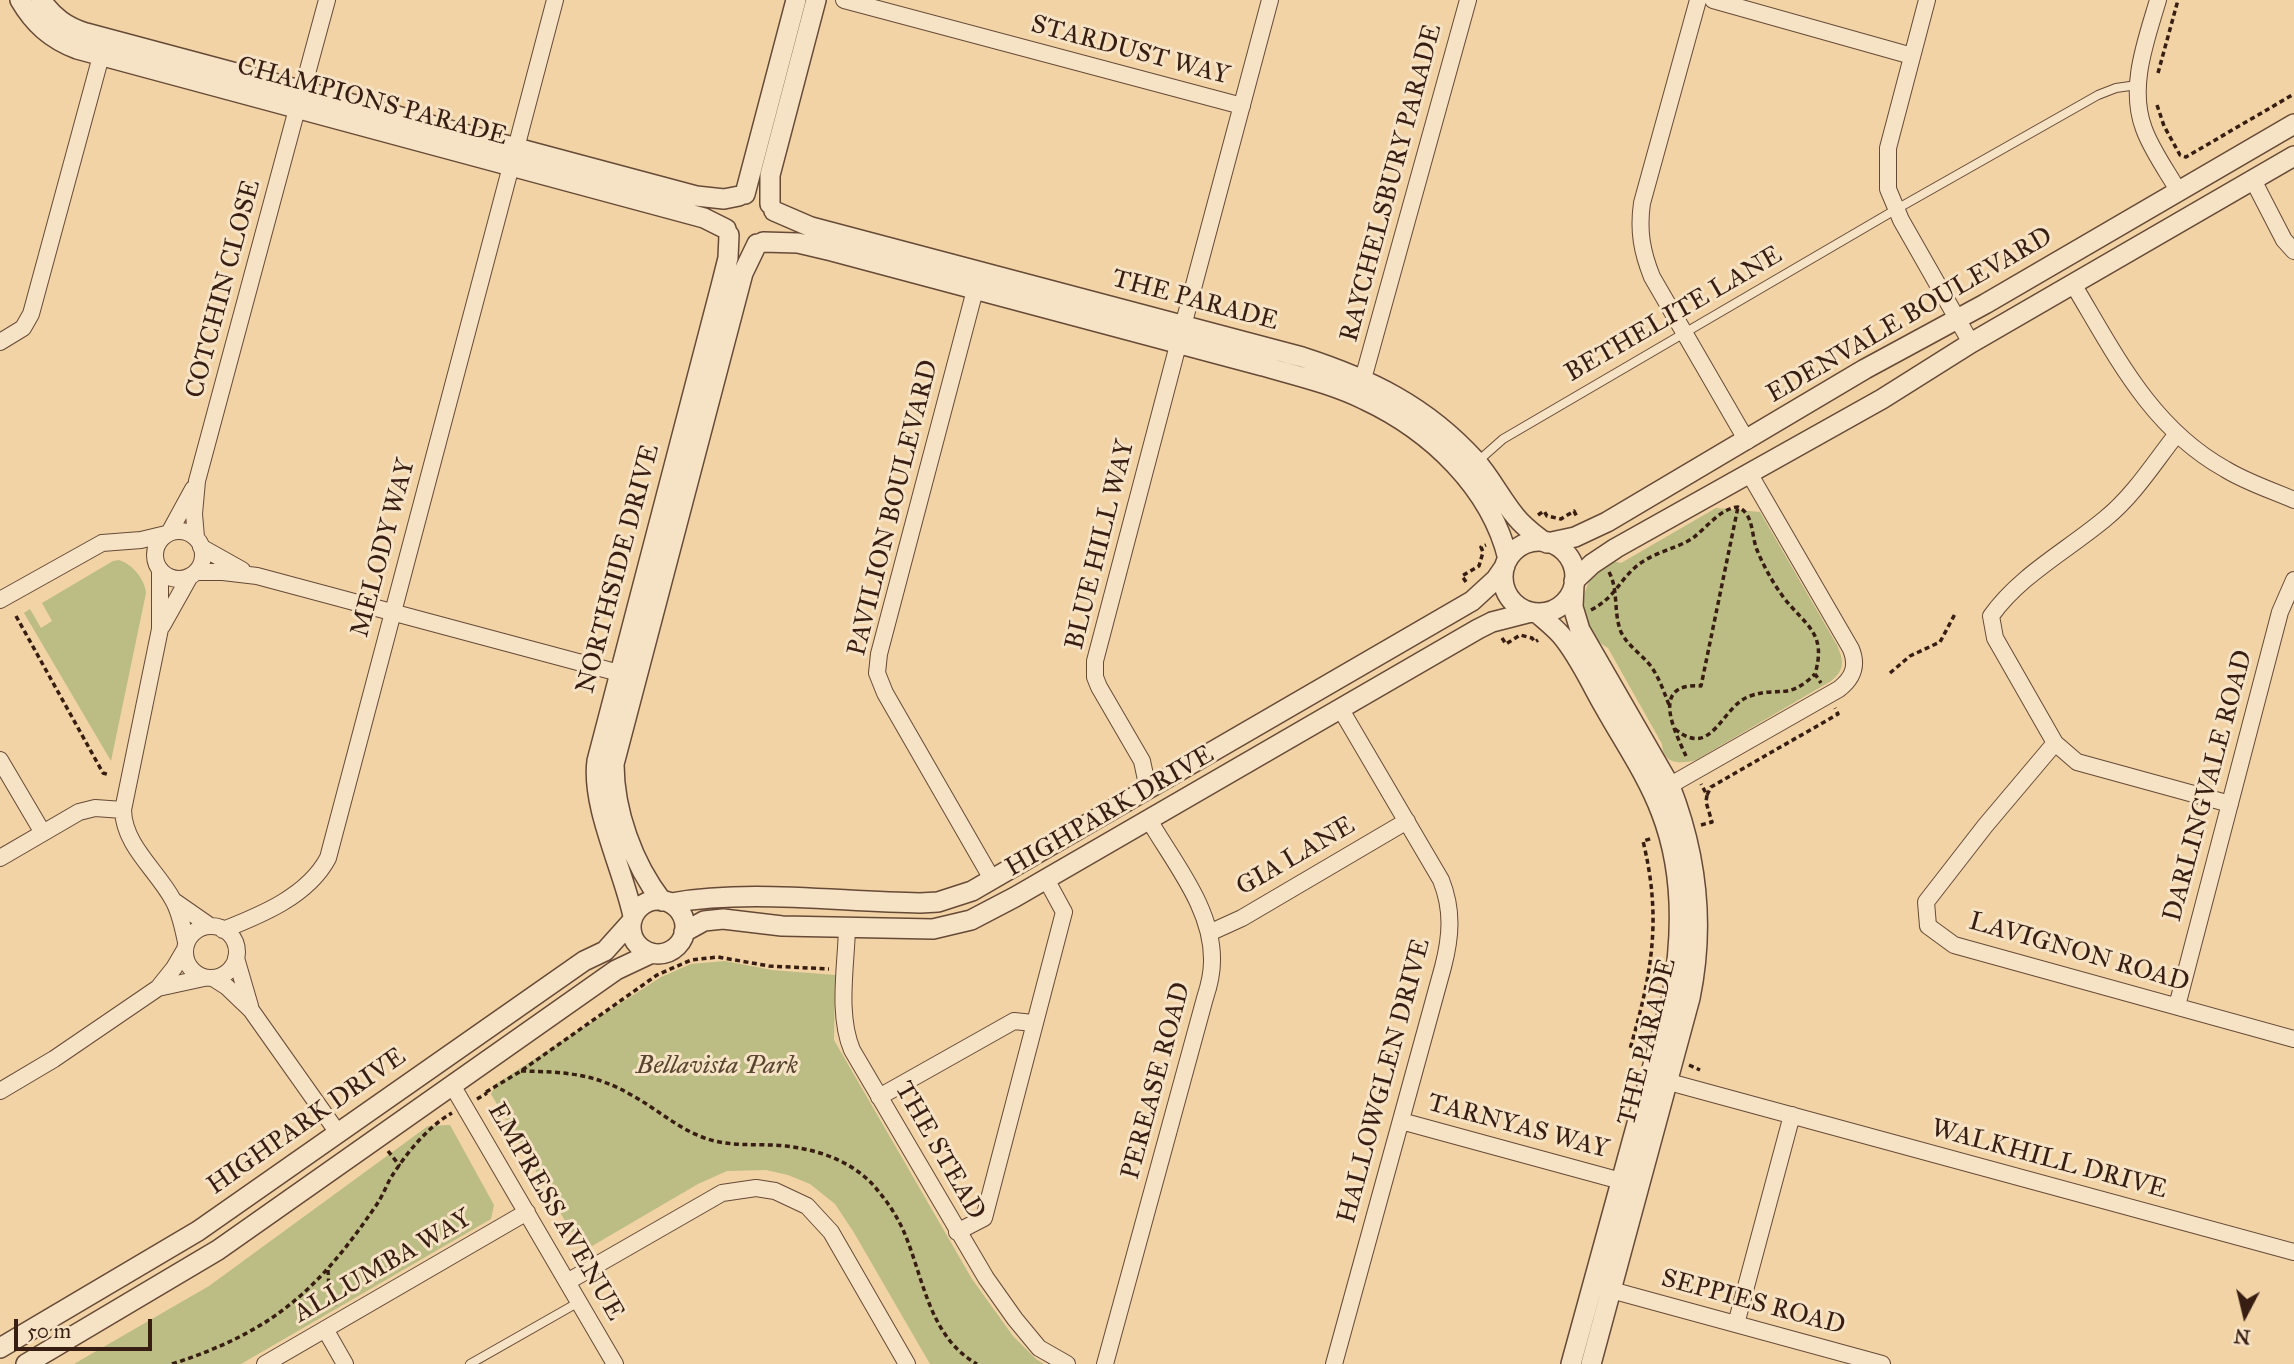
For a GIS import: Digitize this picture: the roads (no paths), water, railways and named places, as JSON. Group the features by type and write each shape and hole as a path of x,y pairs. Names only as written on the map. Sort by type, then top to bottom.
{"street":[{"name":"CHAMPIONS PARADE","path":"20,0 33,19 52,37 77,49 300,100"},
{"name":"CHAMPIONS PARADE","path":"41,0 56,18 79,31 300,100 513,157 704,218 727,232"},
{"name":"COTCHIN CLOSE","path":"198,542 194,514 197,481 327,0"},
{"name":"MELODY WAY","path":"237,957 246,936 262,915 313,879 328,858 555,0"},
{"path":"742,195 796,0"},
{"path":"772,207 759,195 742,195 729,204 726,210 724,216 727,232 739,243 760,243 774,228 770,175 816,0"},
{"name":"STARDUST WAY","path":"844,0 1242,106"},
{"name":"BLUE HILL WAY","path":"1148,789 1142,761 1099,687 1095,677 1095,661 1270,0"},
{"name":"RAYCHELSBURY PARADE","path":"1363,379 1468,0"},
{"path":"1698,0 1642,203 1642,248 1649,270 1747,441"},
{"path":"1713,0 1912,56"},
{"path":"1927,0 1888,148 1886,177 1895,210 1971,343"},
{"path":"2158,0 2142,56 2137,102 2144,131 2179,192"},
{"path":"0,342 23,328 31,314 101,56"},
{"name":"EDENVALE BOULEVARD","path":"1545,542 1575,537 1593,530 1865,369 1958,319 2294,124"},
{"name":"EDENVALE BOULEVARD","path":"1574,583 1609,551 1882,398 1971,343 2294,156"},
{"name":"CHAMPIONS PARADE","path":"513,157 696,196 724,199 742,195"},
{"path":"2253,180 2284,240 2294,251"},
{"name":"THE PARADE","path":"772,207 811,227 978,281"},
{"name":"NORTHSIDE DRIVE","path":"666,902 649,883 639,866 618,801 614,764 628,675 728,258 727,232"},
{"name":"THE PARADE","path":"760,243 798,243 978,281 1181,335 1364,399 1387,411 1428,440 1466,478 1497,523 1506,563"},
{"name":"NORTHSIDE DRIVE","path":"632,919 627,886 599,801 595,775 600,746 628,675 743,273 760,243"},
{"name":"PAVILION BOULEVARD","path":"978,281 878,654 877,673 885,694 992,879"},
{"path":"2073,284 2141,396 2176,435 2225,469 2294,500"},
{"name":"THE PARADE","path":"1181,335 1302,357 1363,379 1396,395 1452,436 1477,462 1514,515 1545,542"},
{"path":"2176,435 2108,517 2005,596 1990,616 1995,638 2055,743 2077,762 2230,804"},
{"path":"1661,790 1827,696 1848,682 1853,674 1854,657 1749,473"},
{"name":"COTCHIN CLOSE","path":"168,534 197,481"},
{"path":"0,600 102,543 141,540 182,531 227,562 257,576"},
{"path":"168,534 156,547 160,629 123,810 127,832 174,901 189,968 227,987 251,1010 354,1156"},
{"path":"115,541 174,578 223,572 257,576 628,675"},
{"path":"160,629 203,558 198,542"},
{"path":"1545,542 1565,553 1574,571 1574,583 1569,597 1550,612 1534,613 1520,608 1505,590 1503,578 1506,563 1523,545 1545,542"},
{"name":"HIGHPARK DRIVE","path":"666,902 702,897 938,902 972,891 1472,601 1496,579 1506,563"},
{"name":"DARLINGVALE ROAD","path":"2177,1006 2280,612 2294,580"},
{"name":"THE PARADE","path":"1574,583 1573,607 1576,617 1661,790 1678,881 1681,923 1680,947 1658,1080 1611,1290 1591,1364"},
{"name":"THE PARADE","path":"1534,613 1563,637 1661,790"},
{"name":"HIGHPARK DRIVE","path":"684,932 704,921 723,919 782,926 907,930 952,926 985,914 1478,629 1492,622 1534,613"},
{"name":"HALLOWGLEN DRIVE","path":"1334,1364 1448,946 1450,928 1448,905 1441,880 1340,709"},
{"name":"LAVIGNON ROAD","path":"2055,743 1926,902 1928,926 1954,944 2287,1037"},
{"path":"0,760 43,834"},
{"path":"0,858 87,809 106,807 123,810"},
{"name":"PEREASE ROAD","path":"1105,1364 1213,964 1209,933 1201,909 1149,820"},
{"name":"GIA LANE","path":"1209,933 1242,918 1407,821"},
{"path":"957,1232 984,1218 1064,912 1046,880"},
{"path":"174,901 234,941 251,1010"},
{"path":"666,902 682,915 684,932 676,947 669,951 652,953 644,950 633,938 632,919 645,903 666,902"},
{"name":"MELODY WAY","path":"216,928 262,915"},
{"name":"HIGHPARK DRIVE","path":"0,1348 198,1231 436,1063 584,961 604,951 632,919"},
{"path":"0,1091 54,1059 158,988 174,968 196,931 216,928"},
{"name":"THE STEAD","path":"847,928 844,1017 848,1039 879,1097 986,1278 1039,1348 1067,1364"},
{"name":"HIGHPARK DRIVE","path":"26,1364 180,1274 354,1156 616,970 652,953"},
{"path":"158,988 228,972 237,957"},
{"path":"879,1097 1014,1021 1033,1023"},
{"path":"436,1063 452,1085"},
{"name":"THE PARADE","path":"1572,1364 1621,1181 1658,1080"},
{"name":"WALKHILL DRIVE","path":"1658,1080 2294,1252"},
{"name":"EMPRESS AVENUE","path":"452,1085 615,1364"},
{"path":"1736,1324 1792,1115"},
{"name":"TARNYAS WAY","path":"1401,1121 1621,1181"},
{"path":"567,1282 722,1193 756,1188 775,1191 807,1206 831,1233 907,1364"},
{"name":"ALLUMBA WAY","path":"265,1364 527,1212"},
{"name":"SEPPIES ROAD","path":"1611,1290 1882,1364"},
{"path":"325,1329 345,1364"}],"lane":[{"name":"BETHELITE LANE","path":"1477,462 1503,439 1895,210 2098,95 2116,88 2137,85"},
{"path":"470,1364 579,1302"}],"park label":[{"name":"Bellavista Park","path":"717,1067"}]}
